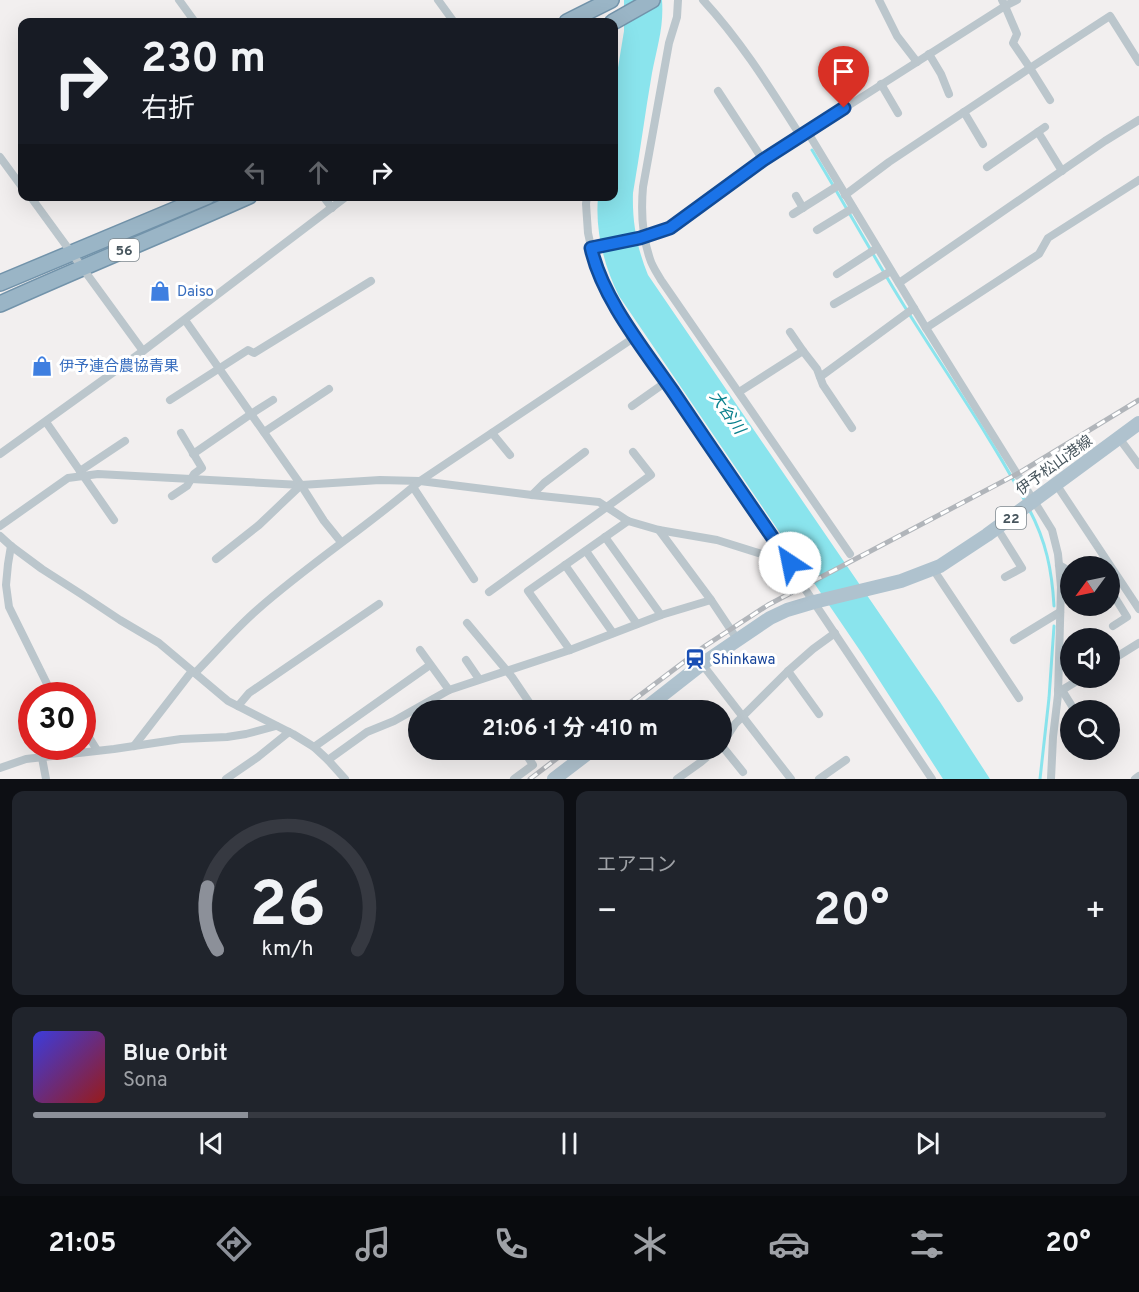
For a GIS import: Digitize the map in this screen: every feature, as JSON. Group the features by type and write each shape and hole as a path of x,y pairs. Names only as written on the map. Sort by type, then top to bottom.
{"highway":[{"path":"575,18 611,0"},
{"path":"618,19 652,0"},
{"name":"56","path":"0,283 196,201"},
{"name":"56","path":"0,304 238,201"}],"main road":[{"name":"伊予松山港線","path":"656,700 702,664 770,618 787,610 870,589 933,569 997,528 1139,423"},
{"path":"554,779 569,771 581,760"}],"street":[{"path":"179,0 192,18"},
{"path":"438,0 451,18"},
{"path":"678,0 677,17 669,43 643,187 642,238 661,280 850,554"},
{"path":"703,0 726,25 750,57 839,185 1052,530 1060,576"},
{"path":"879,0 897,36 917,62"},
{"path":"594,248 642,238 670,228 803,133 917,62 1004,3 1017,0"},
{"path":"1004,3 1017,34 1013,44 1050,100"},
{"path":"845,195 889,162 1110,16 1139,62"},
{"path":"929,54 949,94"},
{"path":"881,84 898,113"},
{"path":"718,91 763,160"},
{"path":"964,112 983,144"},
{"path":"899,284 1105,141 1139,120"},
{"path":"994,166 1042,129 1062,171"},
{"path":"0,157 18,182"},
{"path":"926,328 1039,254 1048,238 1139,180"},
{"path":"793,214 839,185"},
{"path":"796,196 803,208"},
{"path":"34,201 143,351"},
{"path":"327,201 332,208"},
{"path":"0,454 185,320 341,201"},
{"path":"584,201 595,265 635,336 790,563 932,779"},
{"path":"817,230 853,208"},
{"path":"837,274 877,248"},
{"path":"834,304 891,271"},
{"path":"170,400 248,350 255,353 371,280"},
{"path":"820,377 914,308"},
{"path":"185,320 301,485 324,522 341,542"},
{"path":"790,332 817,369 824,385 852,428"},
{"path":"134,746 194,672 256,611 420,481 635,336"},
{"path":"739,392 802,351"},
{"path":"632,406 666,382"},
{"path":"264,432 329,389"},
{"path":"193,454 273,400"},
{"path":"46,422 114,520"},
{"path":"172,496 188,486 194,474 202,468 181,433"},
{"path":"492,433 510,455"},
{"path":"1119,438 1139,465"},
{"path":"0,526 68,478 82,473 125,441"},
{"path":"532,495 585,452"},
{"path":"489,592 651,475 633,452"},
{"path":"82,473 301,485 380,480 420,481 599,502 628,521 658,530 717,540 790,563"},
{"path":"1056,484 1139,609"},
{"path":"216,559 259,525 301,485"},
{"path":"413,487 474,579"},
{"path":"570,650 528,591 628,521"},
{"path":"997,528 1022,568 1005,577"},
{"path":"658,530 711,600 737,639"},
{"path":"0,536 42,569 159,643 228,701 314,747 345,779"},
{"path":"605,537 661,615"},
{"path":"11,546 6,585 9,607 45,682"},
{"path":"586,551 636,624"},
{"path":"565,565 613,633"},
{"path":"933,569 1018,698"},
{"path":"328,760 367,732 394,721 449,690 570,650 661,615 711,600"},
{"path":"238,706 249,693 379,604"},
{"path":"1113,627 1127,617 1120,606"},
{"path":"1014,640 1060,612"},
{"path":"1058,779 1051,775 1053,737 1060,690 1060,616"},
{"path":"467,623 528,700"},
{"path":"732,731 743,716 788,672 834,633"},
{"path":"1120,655 1139,643"},
{"path":"420,650 449,690"},
{"path":"466,660 479,679"},
{"path":"702,664 791,779"},
{"path":"314,747 430,665"},
{"path":"788,672 819,714"},
{"path":"1060,690 1064,688"},
{"path":"1060,690 1068,700"},
{"path":"97,750 181,739 227,737 276,726"},
{"path":"226,779 289,732"},
{"path":"732,758 743,772"},
{"path":"0,768 23,760"},
{"path":"42,760 46,779"},
{"path":"514,779 533,765 530,760"},
{"path":"677,779 703,760"},
{"path":"819,779 846,760"},
{"path":"1134,779 1139,776"}],"water":[{"name":"大谷川","path":"624,0 662,0 661,28 633,193 636,235 648,275 940,702 990,779 943,779 863,655 619,296 602,248 597,210 598,201 618,201 618,68 624,31"}],"waterway":[{"path":"812,150 891,285 982,427 1026,503"},
{"path":"1029,509 1047,556 1054,606"},
{"path":"1040,779 1054,626"}],"railway":[{"path":"634,700 705,646 768,605 1017,474 1139,400"},
{"path":"530,779 555,760"}],"place":[{"name":"Daiso","path":"160,291"},
{"name":"伊予連合農協青果","path":"42,366"},
{"name":"Shinkawa","path":"695,659"}],"route":[{"path":"790,563 635,336 601,279 591,248 640,238 670,228 763,160 844,108"}]}
